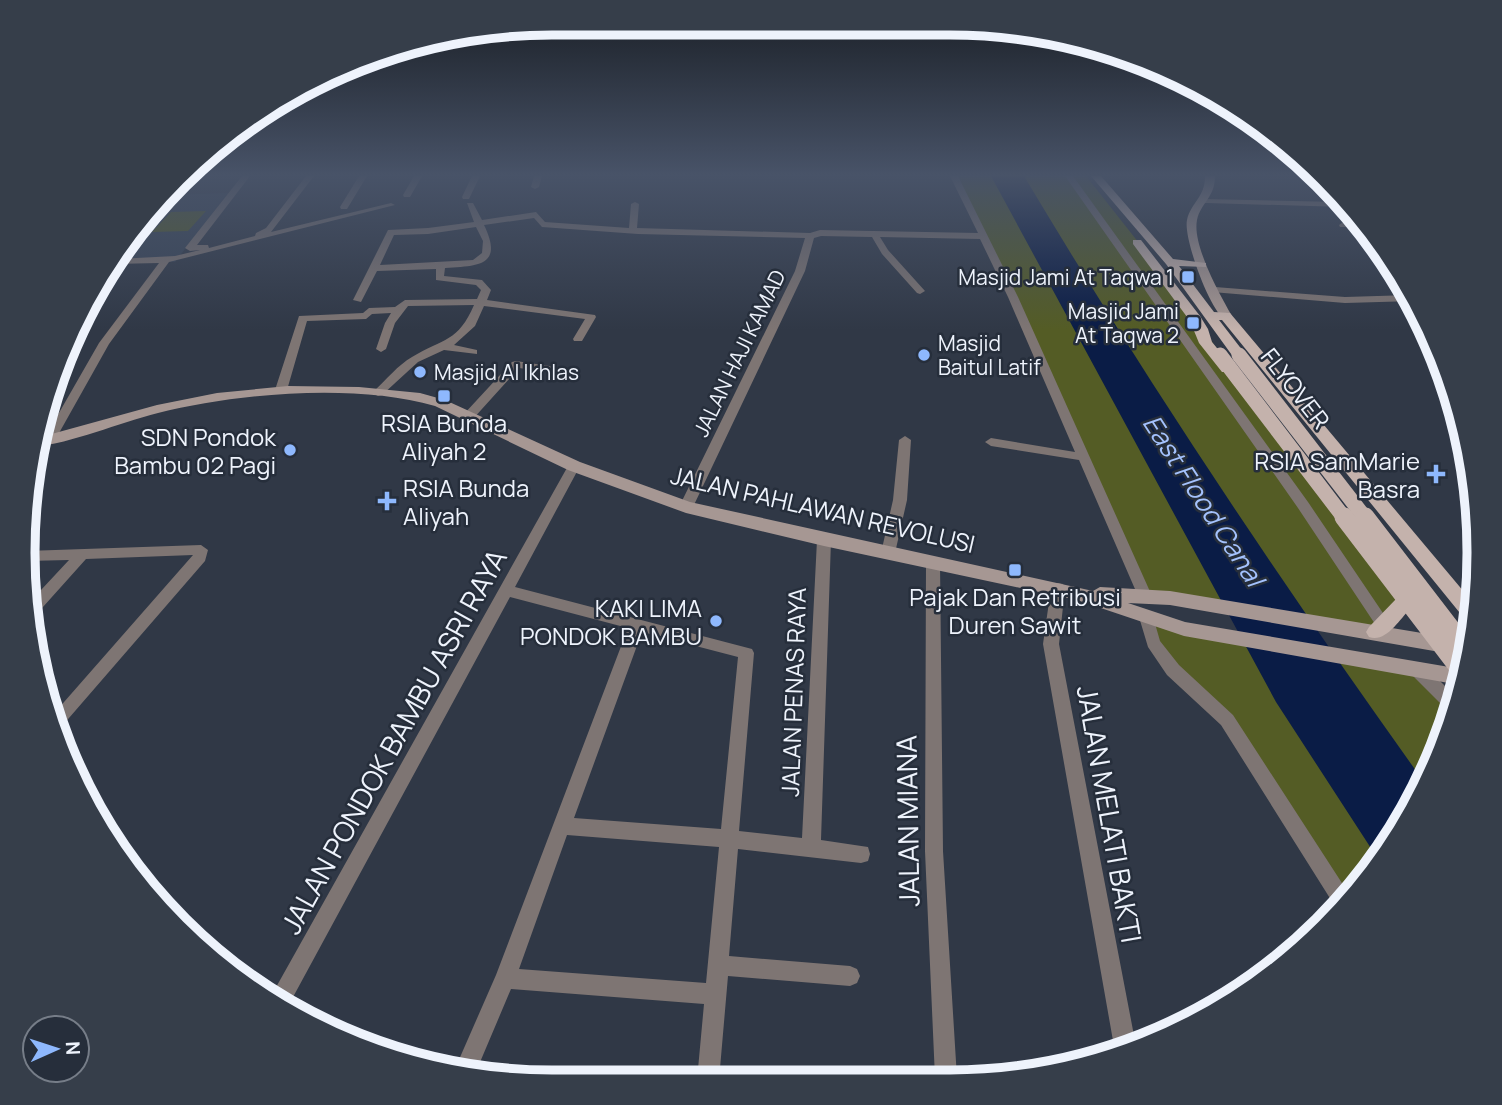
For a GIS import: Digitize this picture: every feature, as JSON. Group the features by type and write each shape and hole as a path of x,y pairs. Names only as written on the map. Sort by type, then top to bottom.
{"main road":[{"path":"1131,228 1377,501 1464,605"},
{"path":"1140,228 1170,262 1210,317"},
{"path":"1190,228 1202,265 1215,290 1217,302 1210,317 1206,343 1403,604 1454,666"},
{"path":"1170,262 1202,265"},
{"name":"FLYOVER","path":"1210,317 1220,355 1454,665"},
{"name":"FLYOVER","path":"1210,317 1459,641"},
{"name":"JALAN PAHLAWAN REVOLUSI","path":"47,442 157,409 217,397 281,390 379,393 423,398 574,466 685,507 824,540 1079,593 1184,629 1452,674"},
{"path":"1365,553 1383,565 1396,568 1416,566 1413,555 1386,521 1377,501"},
{"name":"JALAN PAHLAWAN REVOLUSI","path":"1079,593 1170,598 1374,629 1458,649"},
{"path":"1374,629 1403,604"}],"street":[{"path":"206,228 190,248 271,228"},
{"path":"124,262 165,261 300,228"},
{"path":"358,300 392,228 399,228"},
{"path":"375,268 476,263 486,254 487,241 480,228"},
{"name":"JALAN HAJI KAMAD","path":"597,228 810,236 800,271 685,507"},
{"path":"980,228 1145,596"},
{"path":"1106,228 1303,505 1374,629"},
{"path":"810,236 820,233 876,237 984,236"},
{"path":"876,237 883,250 908,274 920,291"},
{"path":"51,426 138,293 165,261"},
{"path":"379,393 409,364 445,347 471,324 486,290 483,285 439,278 441,266"},
{"path":"1215,290 1345,300 1400,298"},
{"path":"381,349 390,323 405,303 433,300 591,317 578,339"},
{"path":"281,390 303,318 366,316 369,311 398,310"},
{"path":"445,347 473,352"},
{"path":"468,416 516,365 569,372"},
{"path":"888,553 900,500 905,440"},
{"path":"991,442 1084,457"},
{"name":"JALAN PONDOK BAMBU ASRI RAYA","path":"283,994 574,466"},
{"name":"JALAN PENAS RAYA","path":"811,847 824,540"},
{"path":"35,556 201,550 200,557 62,717"},
{"path":"38,603 80,556"},
{"name":"JALAN MIANA","path":"933,562 934,852 946,1070"},
{"name":"JALAN MELATI BAKTI","path":"1058,588 1051,644 1123,1040"},
{"path":"505,590 636,626 742,651 747,658 709,1070"},
{"path":"1147,617 1153,643 1173,670 1227,720 1338,895"},
{"path":"469,1063 505,978 636,626"},
{"path":"1416,668 1446,698"},
{"path":"562,826 730,839 861,855"},
{"path":"718,965 850,976"},
{"path":"505,978 716,995"}],"shaded area":[{"path":"150,228 201,228 175,262 127,259"}],"green space":[{"path":"156,228 191,228 188,231 152,232"},
{"path":"978,228 1127,228 1403,604 1390,635 1145,596"},
{"path":"1147,617 1416,668 1446,698 1428,751 1398,811 1380,840 1338,895 1239,737 1173,670"}],"water":[{"name":"East Flood Canal","path":"1019,228 1055,228 1218,483 1418,773 1398,811 1372,851 1276,702"}],"place":[{"name":"Masjid Jami At Taqwa 1","path":"1188,277"},
{"name":"Masjid Jami At Taqwa 2","path":"1193,323"},
{"name":"Masjid Baitul Latif","path":"924,355"},
{"name":"Masjid Al Ikhlas","path":"420,372"},
{"name":"RSIA Bunda Aliyah 2","path":"444,396"},
{"name":"SDN Pondok Bambu 02 Pagi","path":"290,450"},
{"name":"RSIA SamMarie Basra","path":"1436,474"},
{"name":"RSIA Bunda Aliyah","path":"387,501"},
{"name":"Pajak Dan Retribusi Duren Sawit","path":"1015,570"},
{"name":"KAKI LIMA PONDOK BAMBU","path":"716,621"}]}
